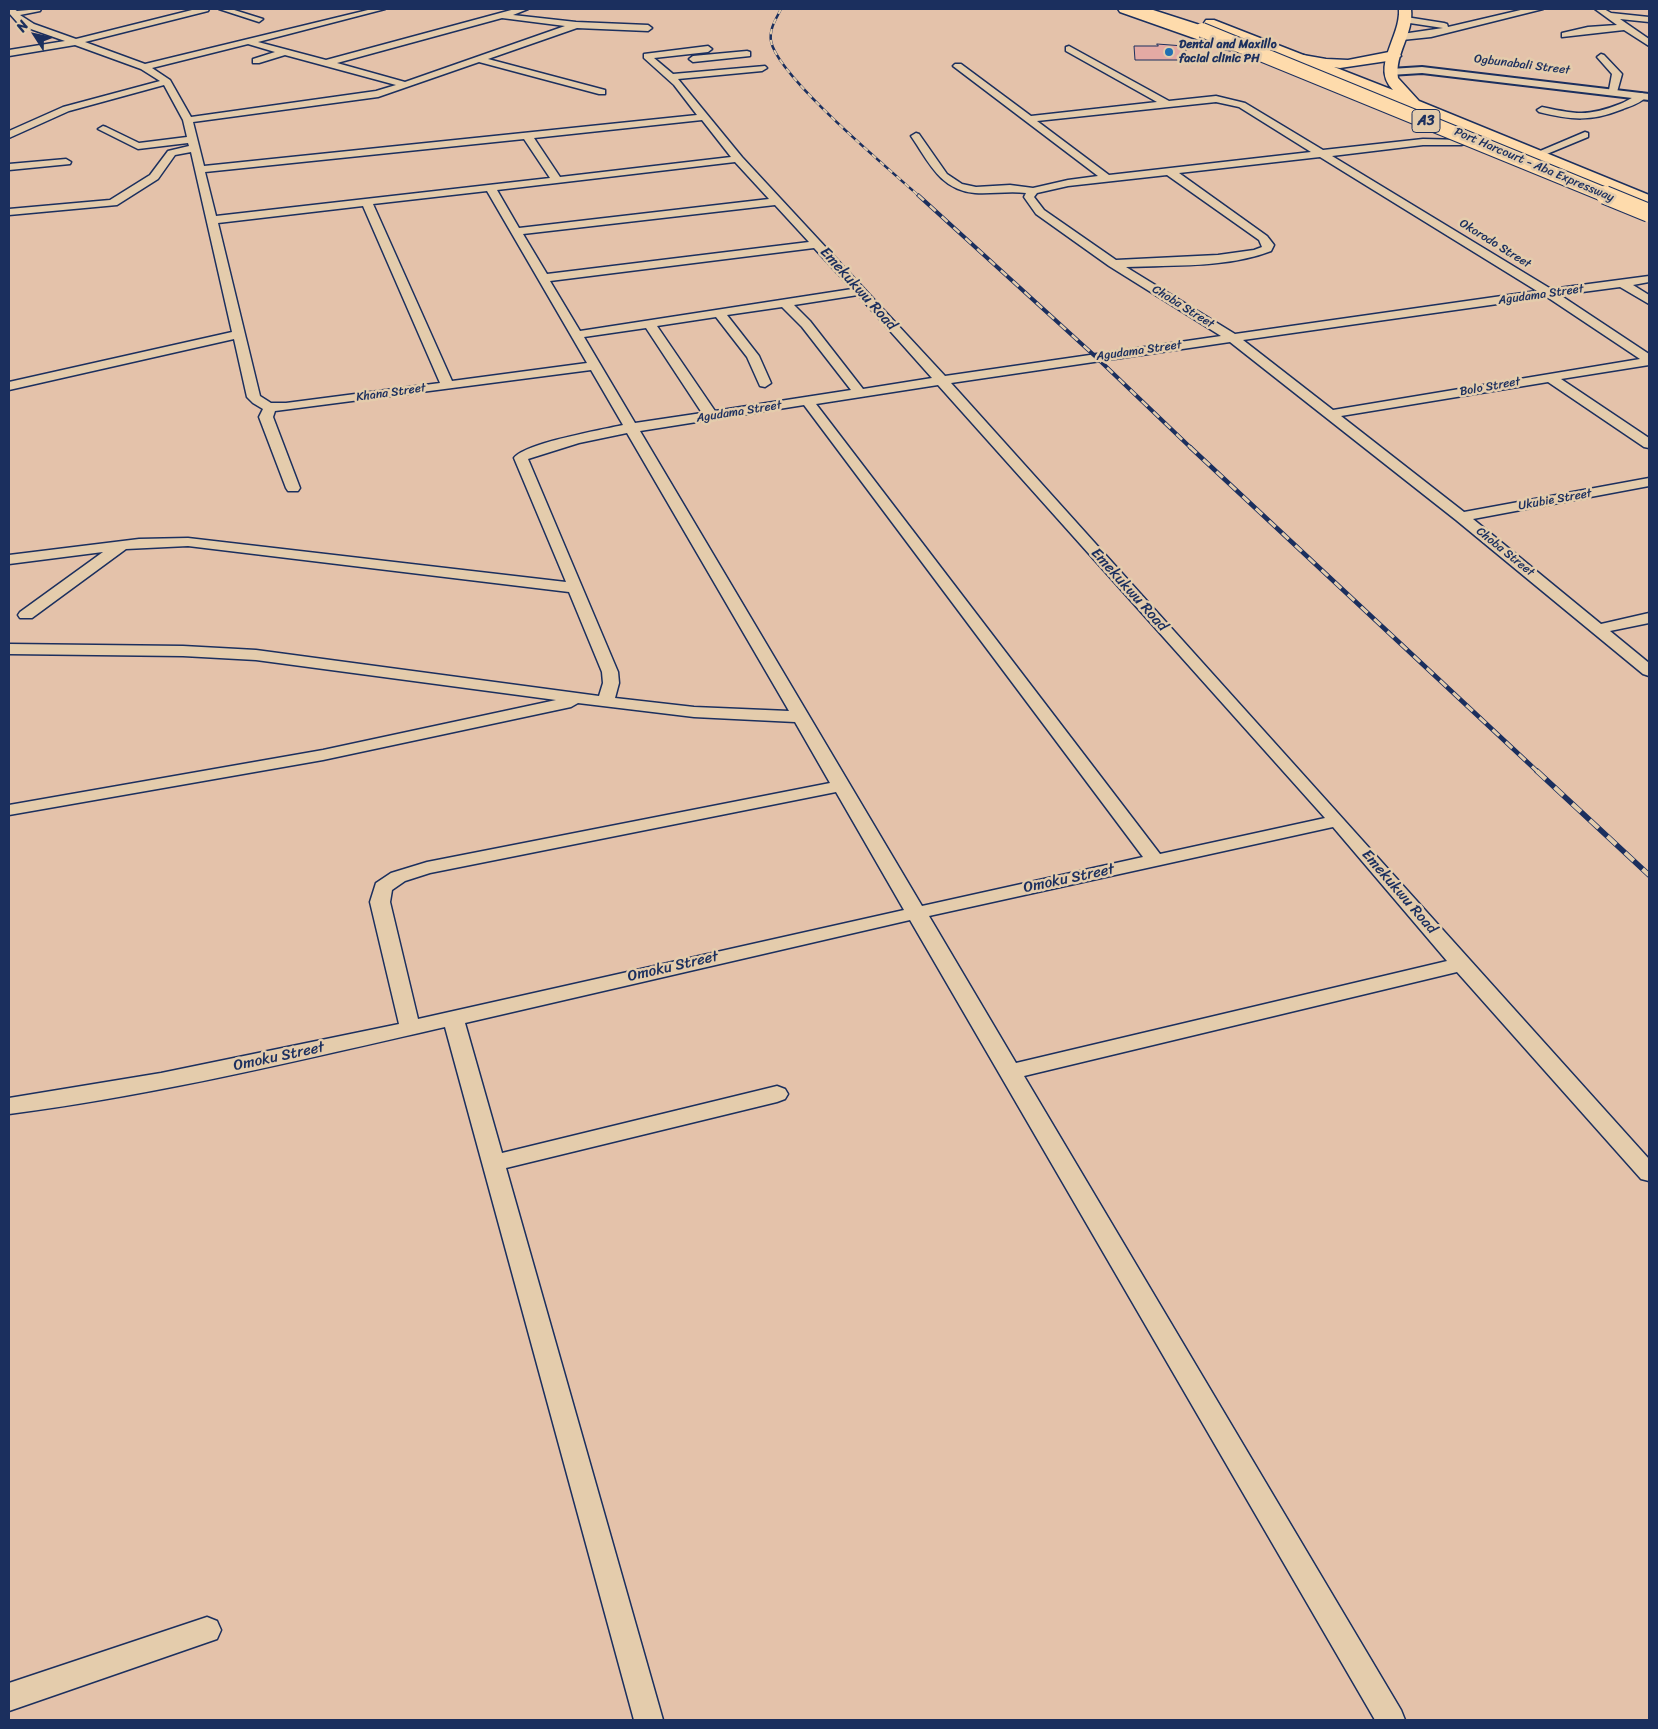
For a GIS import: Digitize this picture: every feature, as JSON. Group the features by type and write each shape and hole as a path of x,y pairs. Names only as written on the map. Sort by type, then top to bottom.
{"main road":[{"path":"1124,9 1200,34 1649,220"},
{"name":"Port Harcourt - Aba Expressway","path":"1139,9 1206,28 1649,214"},
{"name":"Port Harcourt - Aba Expressway","path":"1153,9 1206,28 1649,206"},
{"path":"1167,9 1247,36 1649,200"},
{"path":"1389,61 1402,37 1401,14"},
{"path":"1401,14 1392,25 1389,61 1391,78 1413,104"},
{"path":"1303,59 1326,64 1372,60 1389,61"},
{"path":"1314,81 1343,75 1372,66 1378,62 1389,61"},
{"path":"1382,110 1405,110 1412,107 1413,104"}],"street":[{"path":"13,11 37,9"},
{"path":"9,53 76,42 205,9"},
{"path":"223,9 259,20"},
{"path":"144,67 381,9"},
{"path":"327,63 524,9"},
{"path":"1402,37 1431,34 1539,9"},
{"path":"1599,9 1649,43"},
{"path":"13,11 20,20 31,26 144,67 166,82 188,120 195,144 254,396 259,403 270,407 266,417 293,488"},
{"path":"486,11 576,25 648,28"},
{"path":"1401,14 1455,27"},
{"path":"1610,16 1649,19"},
{"path":"188,120 362,97 407,85 576,25"},
{"path":"1565,35 1588,30 1627,28"},
{"path":"249,42 407,85"},
{"path":"708,49 646,56 654,62 747,54"},
{"path":"1069,49 1166,103"},
{"path":"256,61 286,52"},
{"path":"1601,57 1617,74 1614,90"},
{"path":"480,60 602,92"},
{"name":"Ogbunabali Street","path":"1389,61 1422,70 1647,96"},
{"name":"Ogbunabali Street","path":"1389,61 1408,62 1436,68 1614,90 1647,96"},
{"name":"Emekukwu Road","path":"654,62 678,83 738,159 861,291 1337,821 1461,964 1649,1173"},
{"path":"958,66 1108,179"},
{"path":"671,77 762,68"},
{"path":"9,135 28,124 82,103 166,82"},
{"path":"1542,110 1584,117 1647,96"},
{"name":"Okorodo Street","path":"1030,119 1216,99 1242,105 1325,154 1550,294 1649,360"},
{"path":"202,169 703,117"},
{"path":"103,129 138,146 195,144"},
{"path":"1423,142 1430,139 1436,132"},
{"path":"527,135 557,180"},
{"path":"1538,154 1586,135"},
{"path":"916,136 943,176 959,187 976,190 1010,188 1033,190 1068,183 1423,142 1461,142"},
{"path":"9,212 113,203 154,177 172,153 195,144"},
{"path":"212,220 738,159"},
{"path":"9,167 66,162"},
{"path":"1113,264 1232,256 1256,253 1267,249 1268,245 1263,238 1170,172"},
{"path":"490,188 1391,1720"},
{"name":"Choba Street","path":"1033,190 1029,197 1040,212 1113,264 1233,338 1461,517 1649,670"},
{"path":"516,232 776,201"},
{"path":"367,202 448,386"},
{"path":"543,278 817,244"},
{"name":"Agudama Street","path":"575,588 521,458 525,454 544,447 630,428 1096,357 1649,279"},
{"path":"1622,283 1649,300"},
{"path":"576,335 861,291"},
{"path":"785,303 806,324 860,393"},
{"path":"719,313 753,356 765,383"},
{"path":"648,324 681,369 711,416"},
{"path":"9,386 239,334"},
{"name":"Bolo Street","path":"1331,414 1649,360"},
{"name":"Khana Street","path":"270,407 286,407 594,366"},
{"path":"1549,377 1649,444"},
{"path":"807,401 1155,860"},
{"name":"Ukubie Street","path":"1461,517 1649,482"},
{"path":"9,559 122,545 188,542 575,588 610,672 611,682 606,702"},
{"path":"26,615 122,545"},
{"path":"1598,629 1649,618"},
{"path":"9,649 183,651 256,655 606,702 694,712 800,717"},
{"path":"9,810 323,755 584,699"},
{"path":"410,1027 380,902 383,887 398,877 427,868 841,786"},
{"name":"Omoku Street","path":"9,1106 100,1093 239,1066 915,912 1337,821"},
{"path":"1010,1072 1461,964"},
{"path":"453,1018 648,1720"},
{"path":"493,1163 776,1094"},
{"path":"9,1697 207,1630"}],"building":[{"name":"Dental and Maxillo facial clinic PH","path":"1157,44 1184,46 1190,60 1135,60 1134,46 1158,46"}],"railway":[{"path":"781,9 773,24 771,41 778,57 792,76 836,121 919,196"},
{"path":"918,195 1096,357 1191,448"},
{"path":"1190,447 1539,773"},
{"path":"1537,771 1649,875"}],"place":[{"name":"Dental and Maxillo facial clinic PH","path":"1169,52"}]}
